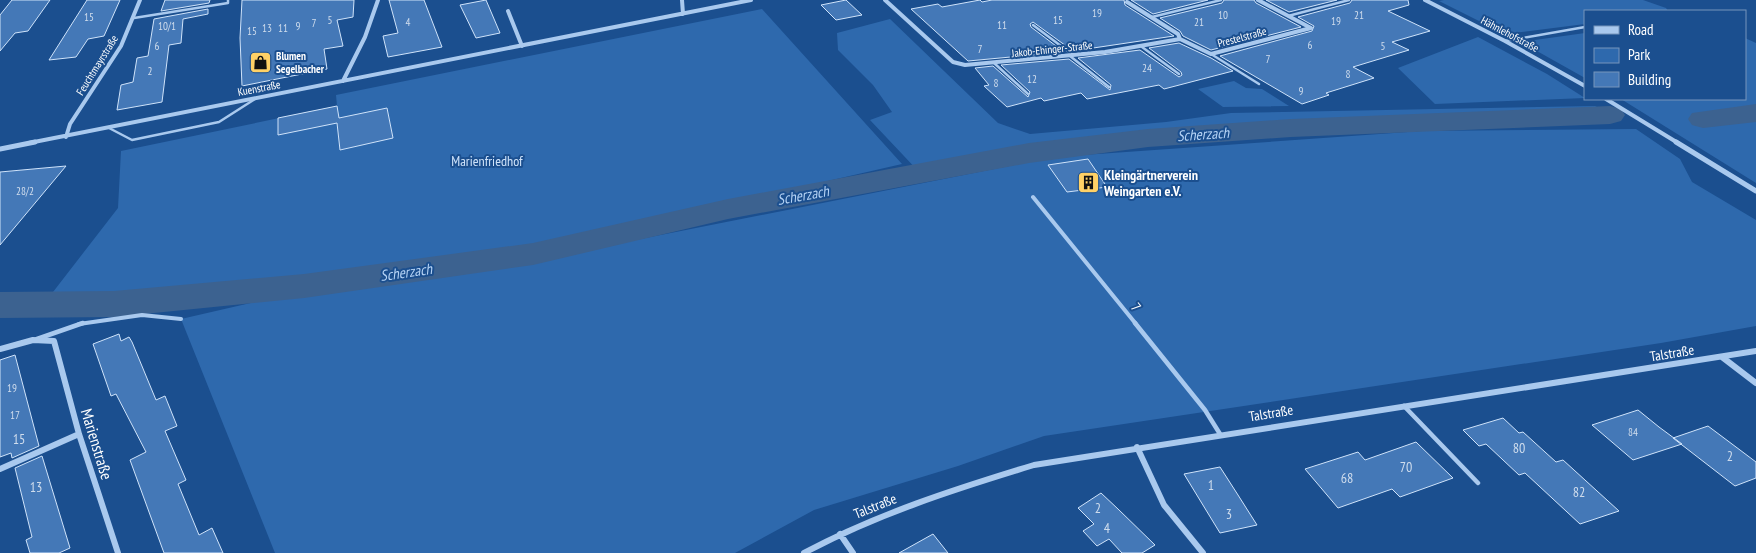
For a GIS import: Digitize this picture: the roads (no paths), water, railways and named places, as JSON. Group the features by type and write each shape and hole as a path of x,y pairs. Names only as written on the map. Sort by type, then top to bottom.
{"street":[{"name":"Feuchtmayrstraße","path":"66,136 70,124 121,46 140,0"},
{"path":"343,81 365,37 378,0"},
{"path":"682,0 683,14"},
{"name":"Kuenstraße","path":"0,149 751,0"},
{"name":"Jakob-Ehinger-Straße","path":"884,0 953,62 965,65 1072,56 1142,47 1180,38"},
{"path":"1258,0 1288,16"},
{"name":"Hähnlehofstraße","path":"1425,0 1505,40 1584,85"},
{"path":"1127,2 1178,34 1180,38"},
{"path":"508,12 522,46"},
{"name":"Prestelstraße","path":"1180,38 1199,50 1211,54 1311,28 1288,16"},
{"path":"1608,100 1756,191"},
{"path":"0,349 33,340"},
{"name":"Marienstraße","path":"33,340 54,341 79,434 118,553"},
{"name":"Talstraße","path":"804,553 840,534 933,496 1034,466 1137,447 1756,351"},
{"path":"1722,357 1756,383"},
{"path":"0,469 79,434"},
{"path":"1137,447 1164,505 1202,553"},
{"path":"840,534 853,553"}],"lane":[{"path":"134,18 228,3 228,0"},
{"path":"1152,17 1221,0"},
{"path":"1288,16 1350,0"},
{"path":"1033,25 1109,87"},
{"path":"1505,40 1584,27"},
{"path":"1142,47 1179,74"},
{"path":"1211,54 1259,84"},
{"path":"994,63 1028,94"},
{"path":"109,128 132,140 142,138 219,122 257,98"},
{"name":"7","path":"1033,197 1205,410 1220,434"},
{"path":"33,340 83,323 142,315 181,320"},
{"path":"1404,406 1478,483"}],"waterway":[{"name":"Scherzach","path":"1703,119 1756,113"},
{"name":"Scherzach","path":"0,305 114,304 304,286 533,254 728,209 1029,153 1148,138 1291,128 1610,115"}],"place":[{"name":"Blumen Segelbacher","path":"260,62"},
{"name":"Kleingärtnerverein Weingarten e.V.","path":"1088,183"}],"park label":[{"name":"Marienfriedhof","path":"487,161"}]}
